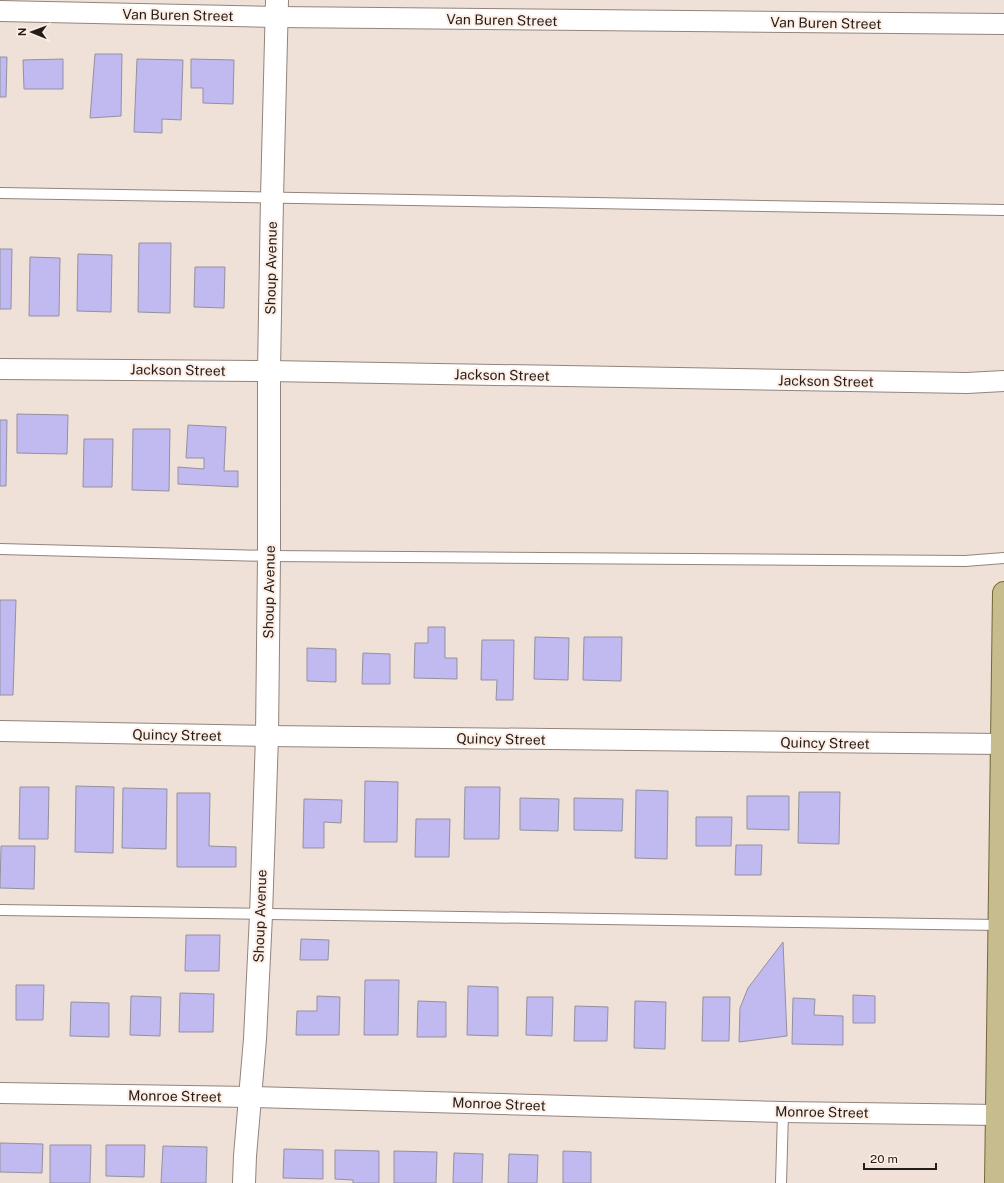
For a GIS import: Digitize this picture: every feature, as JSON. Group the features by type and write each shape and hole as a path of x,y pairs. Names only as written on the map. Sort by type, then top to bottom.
{"main road":[{"path":"996,1183 1002,923 1004,593"}],"street":[{"name":"Van Buren Street","path":"0,11 277,9 1004,24"},
{"name":"Shoup Avenue","path":"244,1183 255,1039 267,736 269,371 277,9"},
{"name":"Jackson Street","path":"0,369 269,371 967,383 1004,382"},
{"name":"Quincy Street","path":"0,732 1002,744"},
{"name":"Monroe Street","path":"0,1093 250,1097 782,1112 997,1115"}],"lane":[{"path":"0,193 1004,210"},
{"path":"0,549 269,556 957,561 1004,558"},
{"path":"0,910 261,915 1002,923"},
{"path":"781,1183 782,1112"}],"building":[{"path":"95,54 122,54 121,116 90,118"},
{"path":"0,57 7,57 6,97 0,97"},
{"path":"63,59 63,89 24,89 23,60"},
{"path":"137,59 183,60 181,120 162,119 162,133 134,132"},
{"path":"191,59 234,60 233,104 203,103 203,88 191,88"},
{"path":"139,243 171,243 170,313 138,312"},
{"path":"0,249 12,249 11,309 0,309"},
{"path":"78,254 112,255 111,312 77,311"},
{"path":"30,257 60,258 59,316 29,316"},
{"path":"195,267 225,267 224,308 194,307"},
{"path":"17,414 68,415 67,454 17,453"},
{"path":"0,420 7,420 6,486 0,486"},
{"path":"188,425 226,427 224,471 238,471 238,487 178,484 178,467 204,469 204,458 186,458"},
{"path":"133,429 170,429 169,491 132,490"},
{"path":"84,439 113,439 112,487 83,487"},
{"path":"0,600 16,600 13,695 0,695"},
{"path":"428,627 445,627 445,658 457,658 457,679 414,678 415,643 428,643"},
{"path":"535,637 569,638 568,680 534,679"},
{"path":"584,637 622,637 621,681 583,680"},
{"path":"482,640 514,640 513,700 496,700 497,680 481,680"},
{"path":"307,648 336,649 336,682 307,681"},
{"path":"363,653 390,654 390,684 362,684"},
{"path":"365,781 398,782 397,842 364,842"},
{"path":"76,786 114,787 113,853 75,852"},
{"path":"20,787 49,787 48,839 19,839"},
{"path":"465,787 500,787 499,839 464,839"},
{"path":"123,788 167,789 166,849 122,848"},
{"path":"636,790 668,791 667,859 635,858"},
{"path":"799,792 840,792 839,844 798,843"},
{"path":"177,793 210,793 209,846 236,847 236,867 177,867"},
{"path":"747,796 789,796 789,830 747,829"},
{"path":"520,798 559,799 558,831 520,830"},
{"path":"574,798 623,799 622,831 574,830"},
{"path":"304,799 342,800 341,823 324,822 324,848 303,848"},
{"path":"696,817 732,817 731,846 696,846"},
{"path":"416,819 450,819 449,857 415,857"},
{"path":"736,845 762,845 761,875 735,875"},
{"path":"1,846 35,846 34,889 0,888"},
{"path":"186,935 220,935 219,971 185,971"},
{"path":"301,939 329,940 328,960 300,960"},
{"path":"783,942 787,1036 739,1042 740,1008 748,988"},
{"path":"365,980 399,980 398,1035 364,1035"},
{"path":"16,985 44,985 43,1020 16,1020"},
{"path":"468,986 498,987 498,1036 467,1035"},
{"path":"180,993 214,994 213,1032 179,1032"},
{"path":"853,995 875,996 875,1023 853,1023"},
{"path":"131,996 161,997 160,1036 130,1035"},
{"path":"317,996 340,997 339,1035 296,1035 297,1011 317,1011"},
{"path":"527,997 553,997 552,1036 526,1035"},
{"path":"703,997 730,997 729,1041 702,1041"},
{"path":"793,998 815,999 814,1015 843,1016 843,1045 792,1044"},
{"path":"418,1001 446,1002 446,1037 417,1037"},
{"path":"635,1001 666,1002 665,1049 634,1048"},
{"path":"71,1002 109,1003 109,1037 70,1036"},
{"path":"575,1006 608,1007 607,1041 574,1041"},
{"path":"0,1143 43,1144 42,1173 0,1172"},
{"path":"50,1145 91,1145 90,1183 50,1183"},
{"path":"106,1145 145,1145 144,1177 106,1176"},
{"path":"163,1146 207,1147 206,1183 161,1183"},
{"path":"284,1149 323,1150 323,1179 283,1178"},
{"path":"335,1150 379,1151 379,1183 353,1183 353,1180 335,1179"},
{"path":"394,1151 437,1152 436,1183 394,1183"},
{"path":"563,1151 591,1152 591,1183 563,1183"},
{"path":"454,1153 483,1154 482,1183 453,1183"},
{"path":"509,1154 538,1155 537,1183 508,1183"}]}
